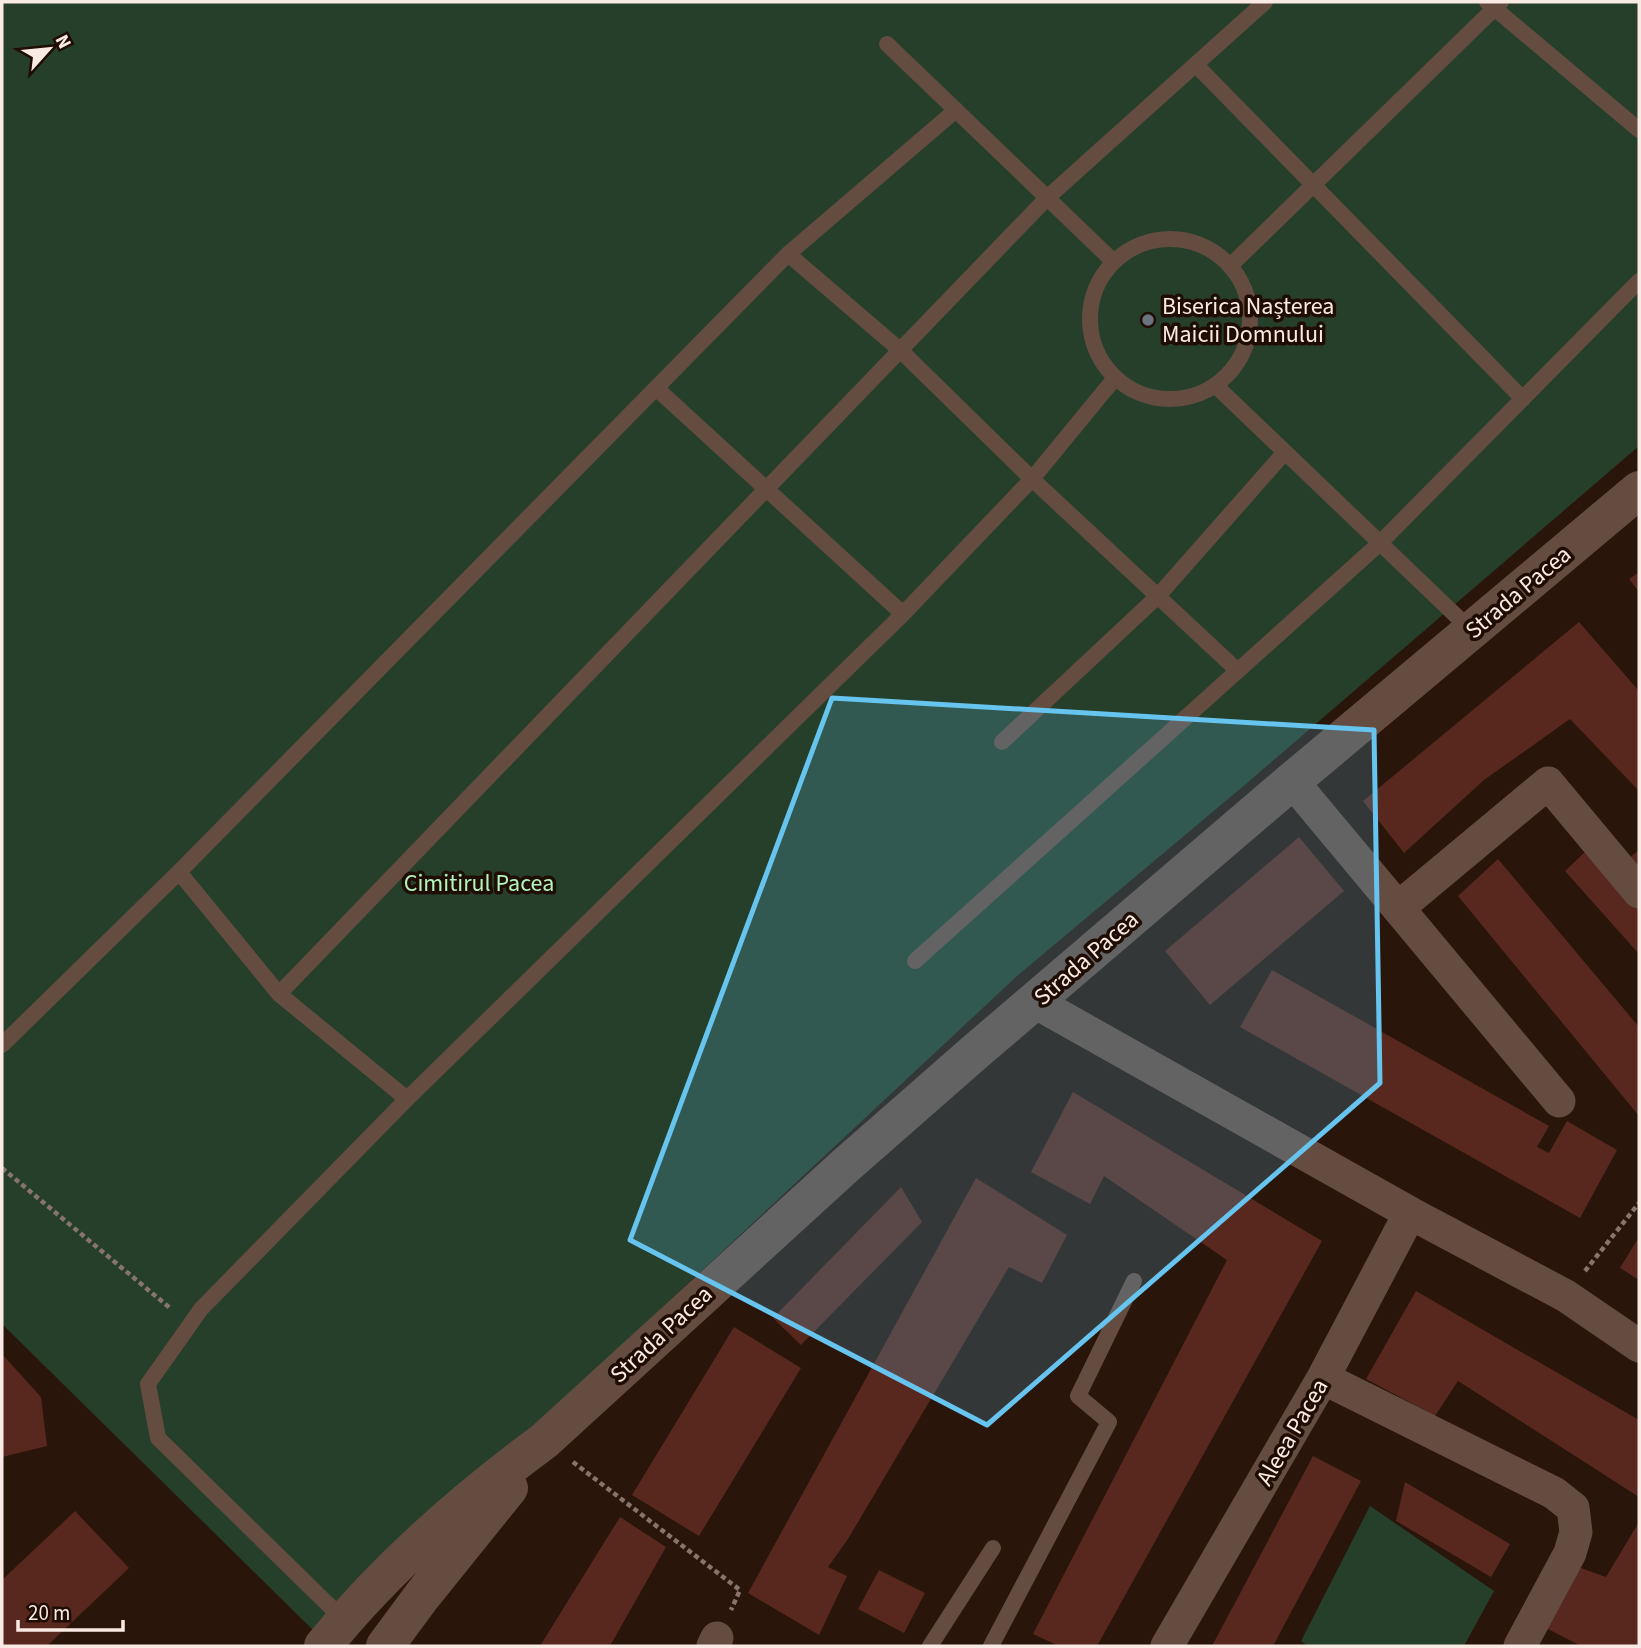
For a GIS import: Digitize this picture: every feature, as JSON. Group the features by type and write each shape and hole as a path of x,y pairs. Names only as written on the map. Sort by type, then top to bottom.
{"main road":[{"name":"Strada Pacea","path":"334,1633 445,1521 494,1478 544,1441 855,1157 1292,781 1639,490"},
{"name":"Strada Pacea","path":"385,1646 544,1441"}],"street":[{"path":"1292,781 1559,1101"},
{"path":"1398,908 1548,783 1639,892"},
{"path":"1035,1002 1410,1213 1566,1296 1639,1346"},
{"name":"Aleea Pacea","path":"1167,1646 1323,1378 1410,1213"},
{"path":"1323,1378 1554,1493 1573,1508 1576,1532 1570,1553 1520,1646"}],"lane":[{"path":"279,994 1048,197 1265,2"},
{"path":"1231,265 1494,4 1639,130"},
{"path":"887,44 1113,261"},
{"path":"1196,65 1523,399"},
{"path":"2,1045 179,872 788,254 956,110"},
{"path":"1160,238 1186,239 1210,248 1231,265 1245,287 1251,314 1248,341 1236,366 1216,386 1191,397 1164,400 1138,393 1115,378 1098,357 1090,332 1090,306 1098,282 1113,261 1135,245 1160,238"},
{"path":"788,254 900,350 1032,479 1238,671"},
{"path":"915,961 1380,543 1639,281"},
{"path":"334,1633 158,1438 148,1384 201,1309 407,1099 903,614 1032,479 1115,378"},
{"path":"1216,386 1472,631"},
{"path":"656,388 903,614"},
{"path":"1002,742 1158,596 1285,452"},
{"path":"179,872 279,994 407,1099"},
{"path":"991,1646 1109,1422 1079,1396 1134,1281"},
{"path":"930,1646 993,1548"}],"path":[{"path":"2,1167 190,1325"},
{"path":"1566,1296 1639,1203"},
{"path":"544,1441 740,1590 715,1642"}],"highlighted area":[{"path":"832,698 1374,730 1380,1083 987,1425 630,1240"}],"green space":[{"name":"Cimitirul Pacea","path":"2,2 1639,2 1639,446 1247,783 1017,976 315,1632 2,1324"},
{"path":"1370,1506 1494,1591 1464,1646 1307,1646 1301,1641"}],"building":[{"path":"1639,572 1639,592 1629,579"},
{"path":"1579,622 1639,691 1639,791 1570,719 1484,780 1404,853 1363,801"},
{"path":"1299,837 1344,891 1210,1005 1165,951"},
{"path":"1587,850 1639,905 1639,954 1565,871"},
{"path":"1639,850 1639,871 1628,859"},
{"path":"1498,859 1639,1027 1639,1116 1458,896"},
{"path":"1272,970 1549,1126 1537,1147 1549,1153 1567,1121 1617,1150 1580,1218 1240,1027"},
{"path":"1073,1092 1322,1241 1097,1646 1059,1646 1033,1634 1227,1260 1104,1176 1090,1204 1031,1172"},
{"path":"976,1178 1067,1235 1042,1283 1009,1267 848,1539 828,1567 847,1576 819,1635 748,1593"},
{"path":"901,1187 922,1222 801,1345 773,1318"},
{"path":"1639,1237 1639,1280 1620,1268"},
{"path":"1416,1291 1639,1420 1639,1497 1458,1381 1435,1416 1366,1379"},
{"path":"734,1327 801,1368 699,1536 632,1495"},
{"path":"2,1354 41,1397 47,1446 2,1457"},
{"path":"1313,1456 1361,1481 1273,1646 1212,1646"},
{"path":"1405,1482 1510,1544 1491,1577 1396,1521"},
{"path":"75,1511 129,1568 47,1646 2,1646 2,1580"},
{"path":"620,1517 666,1547 610,1646 540,1646"},
{"path":"1639,1522 1639,1646 1581,1646 1546,1628 1578,1567 1606,1577"},
{"path":"879,1570 925,1593 904,1633 858,1609"}],"place":[{"name":"Biserica Nașterea Maicii Domnului","path":"1148,320"}]}
